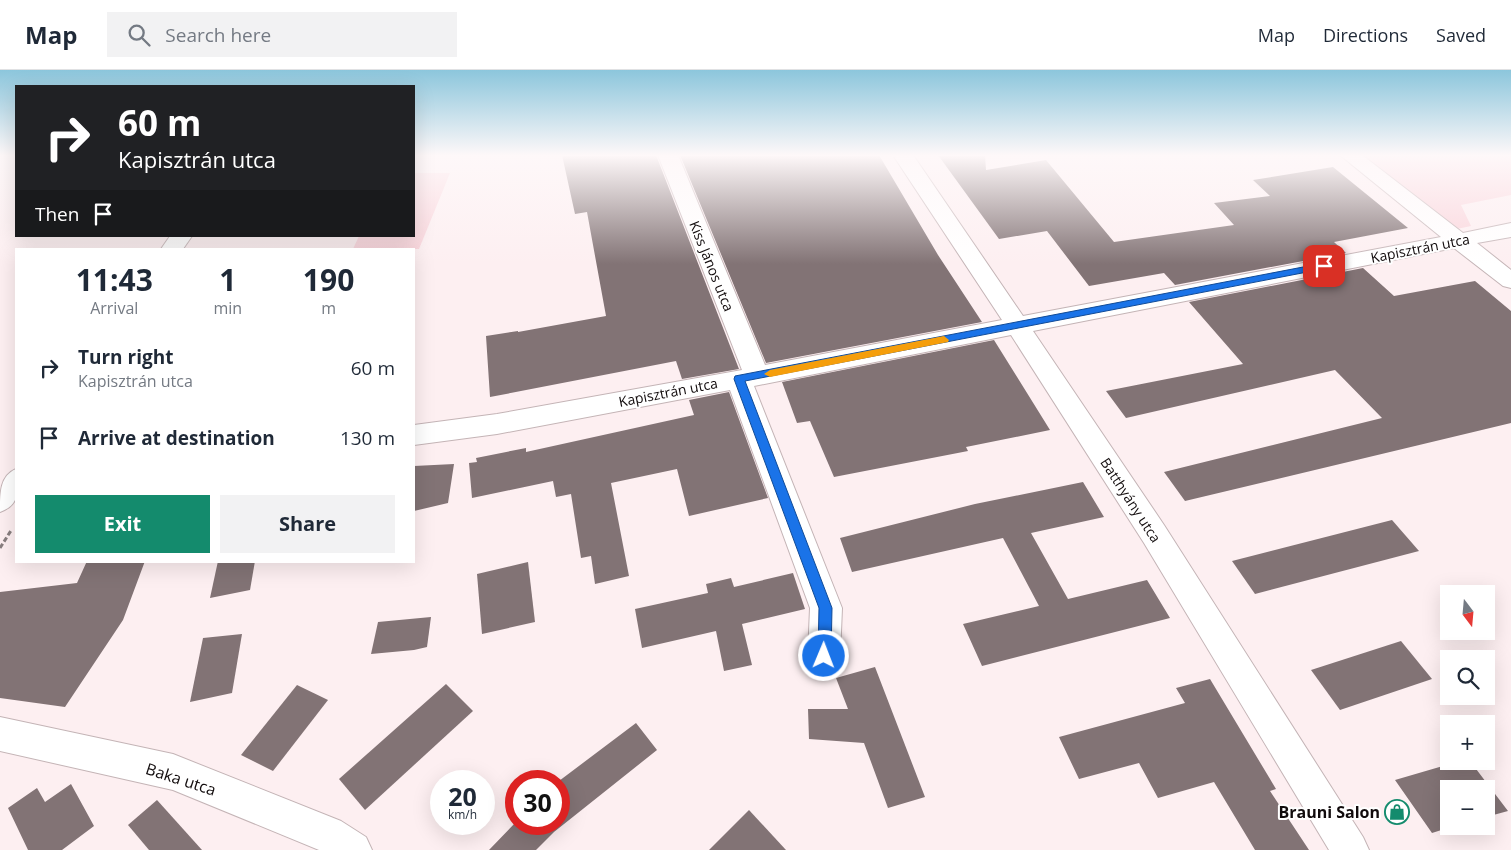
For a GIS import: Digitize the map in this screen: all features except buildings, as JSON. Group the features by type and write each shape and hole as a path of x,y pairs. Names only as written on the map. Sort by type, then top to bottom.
{"street":[{"name":"Kiss János utca","path":"681,191 748,377 826,608 824,656"},
{"name":"Batthyány utca","path":"927,191 1154,534 1350,850"},
{"path":"1397,191 1511,281"},
{"name":"Kapisztrán utca","path":"415,435 497,424 1511,230"},
{"path":"173,248 179,237"},
{"path":"0,500 15,481"},
{"name":"Baka utca","path":"0,734 173,772 328,834 353,850"}],"path":[{"path":"0,548 15,524"}],"shaded area":[{"path":"415,191 442,191 419,249 353,248 359,237 415,237"},
{"path":"1403,191 1511,191 1511,195 1461,205 1471,226 1452,230"}],"slow traffic":[{"path":"770,374 944,340"}],"place":[{"name":"Brauni Salon","path":"1397,812"}],"route":[{"path":"824,656 826,608 739,379 1324,266"}]}
